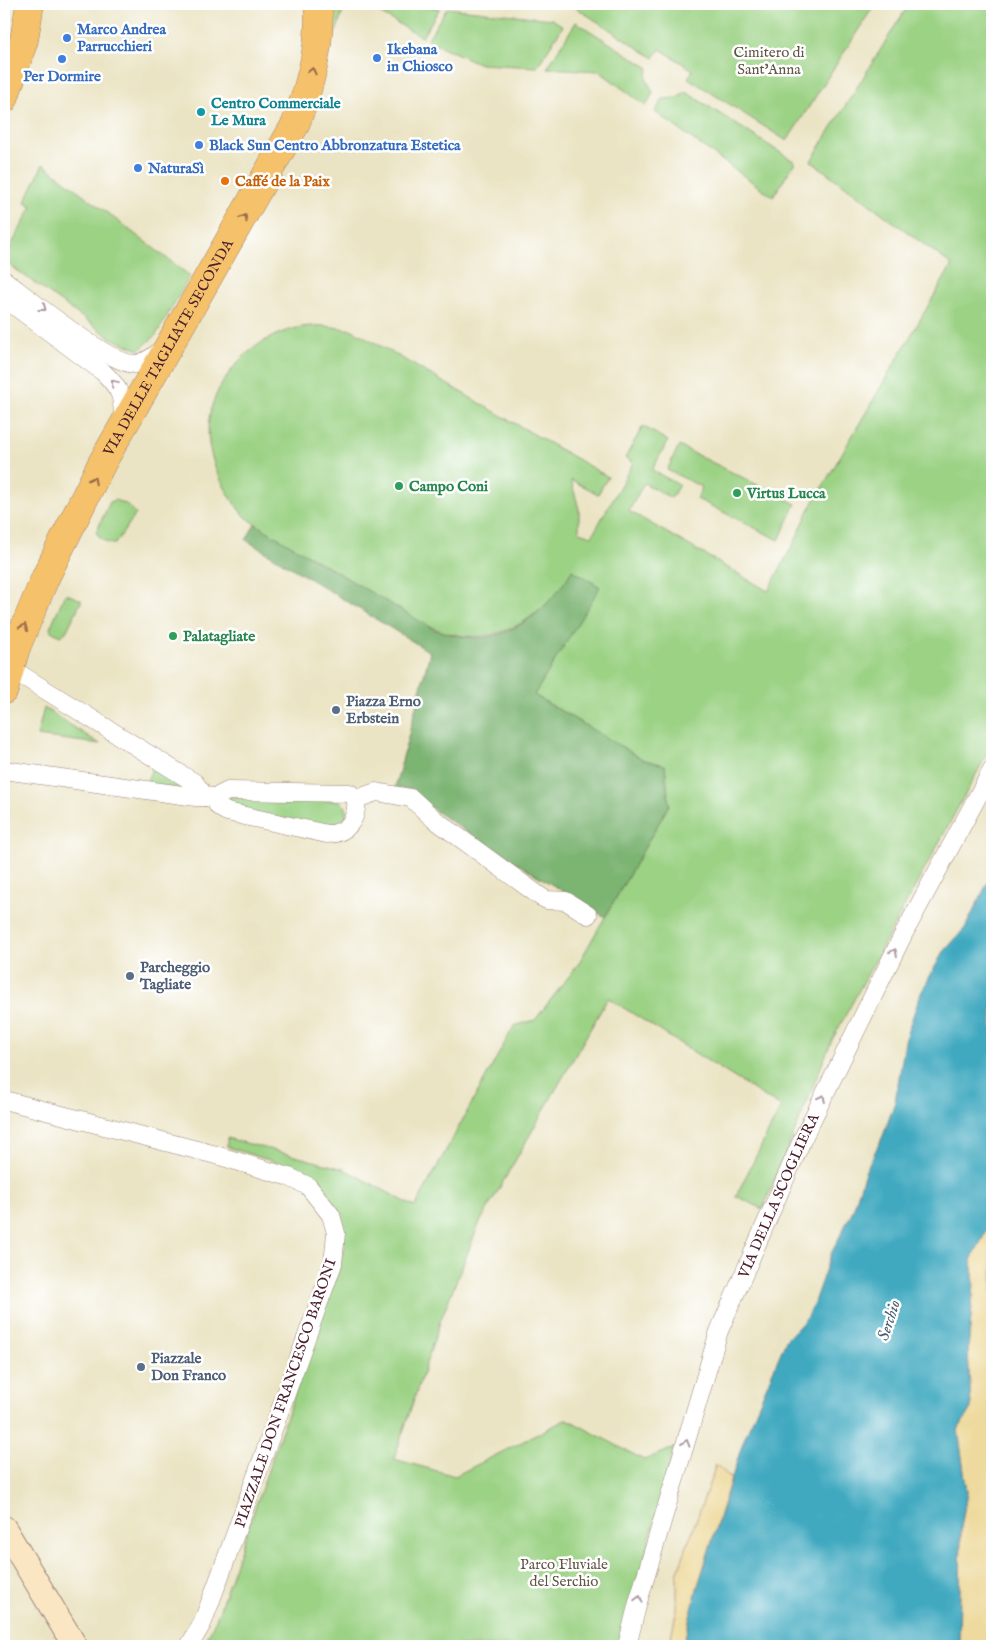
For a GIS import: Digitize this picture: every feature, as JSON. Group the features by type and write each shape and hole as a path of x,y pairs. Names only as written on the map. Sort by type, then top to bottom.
{"main road":[{"path":"4,99 24,40 30,4"},
{"name":"VIA DELLE TAGLIATE SECONDA","path":"7,679 46,576 102,462 123,429 295,125 310,82 316,54 319,28 318,4"},
{"path":"4,1528 75,1646"}],"street":[{"path":"4,280 92,344 124,362 136,364 147,360 174,339"},
{"path":"4,298 104,372 117,386 122,401 123,429"},
{"path":"4,770 210,797 228,791 350,793 356,799 357,809 353,821 345,830 336,834 327,834 227,812 220,808 210,797 195,783 7,679"},
{"name":"VIA DELLA SCOGLIERA","path":"627,1646 641,1592 720,1331 802,1138 904,933 992,770"},
{"path":"356,799 376,792 411,798 434,819 541,897 547,900 566,901 588,915"},
{"name":"PIAZZALE DON FRANCESCO BARONI","path":"4,1100 208,1153 289,1177 308,1186 331,1215 336,1233 333,1264 202,1624 189,1646"}],"green space":[{"path":"324,4 345,4 337,30 325,52"},
{"path":"380,4 440,8 422,37 376,11"},
{"name":"Cimitero di Sant'Anna","path":"570,4 875,4 787,141 688,78 693,70 660,49 654,58"},
{"name":"Parco Fluviale del Serchio","path":"909,4 992,4 992,318 990,322 992,325 992,745 832,1040 763,1209 736,1196 781,1107 608,998 479,1224 441,1319 394,1459 455,1476 567,1419 644,1460 674,1448 621,1646 203,1646 217,1617 344,1252 341,1213 310,1173 227,1147 227,1138 344,1169 415,1207 514,1026 535,1020 577,966 669,805 665,765 644,760 534,695 599,586 572,570 557,593 538,611 523,622 499,633 476,636 454,634 433,628 412,618 281,540 242,514 218,475 212,456 208,437 209,418 215,399 225,379 240,360 255,347 272,337 291,329 311,326 353,330 608,477 598,494 571,480 579,509 579,532 592,536 633,463 625,458 643,426 668,441 652,470 679,485 671,498 644,483 629,511 768,591 795,541 809,510 952,265 811,161"},
{"path":"447,8 552,19 563,26 537,67 480,64 427,40"},
{"path":"576,22 649,68 646,78 653,93 646,106 599,71 547,68"},
{"path":"686,92 795,162 773,197 655,112 663,99 677,98"},
{"path":"43,164 190,276 156,335 139,350 111,338 4,261 4,245 10,248 32,206 25,202"},
{"name":"Virtus Lucca","path":"679,446 796,504 779,540 697,499 702,487 667,470"},
{"path":"115,500 126,504 136,514 115,544 112,544 104,541 96,532 110,502"},
{"path":"255,524 435,630 459,636 489,637 504,633 518,626 543,607 564,583 572,570 600,587 534,695 644,760 665,765 669,805 605,917 479,840 431,808 411,789 395,788 430,652 246,540"},
{"path":"67,594 81,600 81,602 66,632 60,636 51,631 50,628 64,596"},
{"path":"44,708 100,744 37,736"},
{"path":"154,764 190,788 145,786"},
{"path":"228,796 340,801 346,807 346,818 335,829 229,808 224,802"}],"sand":[{"path":"992,1193 992,1646 959,1646 961,1528 967,1492 958,1430 971,1408 968,1350 974,1283 971,1260 990,1224"},
{"path":"716,1465 731,1478 697,1589 683,1646 669,1646 677,1609 677,1574"}],"water":[{"name":"Serchio","path":"992,874 992,1193 990,1224 971,1260 974,1283 968,1350 971,1408 958,1430 967,1492 961,1528 959,1646 683,1646 697,1589 743,1442 786,1340 805,1320 813,1305 831,1254 853,1210 865,1172 883,1136 895,1102 906,1036 921,993 942,954 965,928"}],"place":[{"name":"Marco Andrea Parrucchieri","path":"67,38"},
{"name":"Ikebana in Chiosco","path":"377,58"},
{"name":"Per Dormire","path":"62,59"},
{"name":"Centro Commerciale Le Mura","path":"201,112"},
{"name":"Black Sun Centro Abbronzatura Estetica","path":"199,145"},
{"name":"NaturaSì","path":"138,168"},
{"name":"Caffé de la Paix","path":"225,181"},
{"name":"Campo Coni","path":"399,486"},
{"name":"Virtus Lucca","path":"737,493"},
{"name":"Palatagliate","path":"173,636"},
{"name":"Piazza Erno Erbstein","path":"336,710"},
{"name":"Parcheggio Tagliate","path":"130,976"},
{"name":"Piazzale Don Franco","path":"141,1367"}]}
